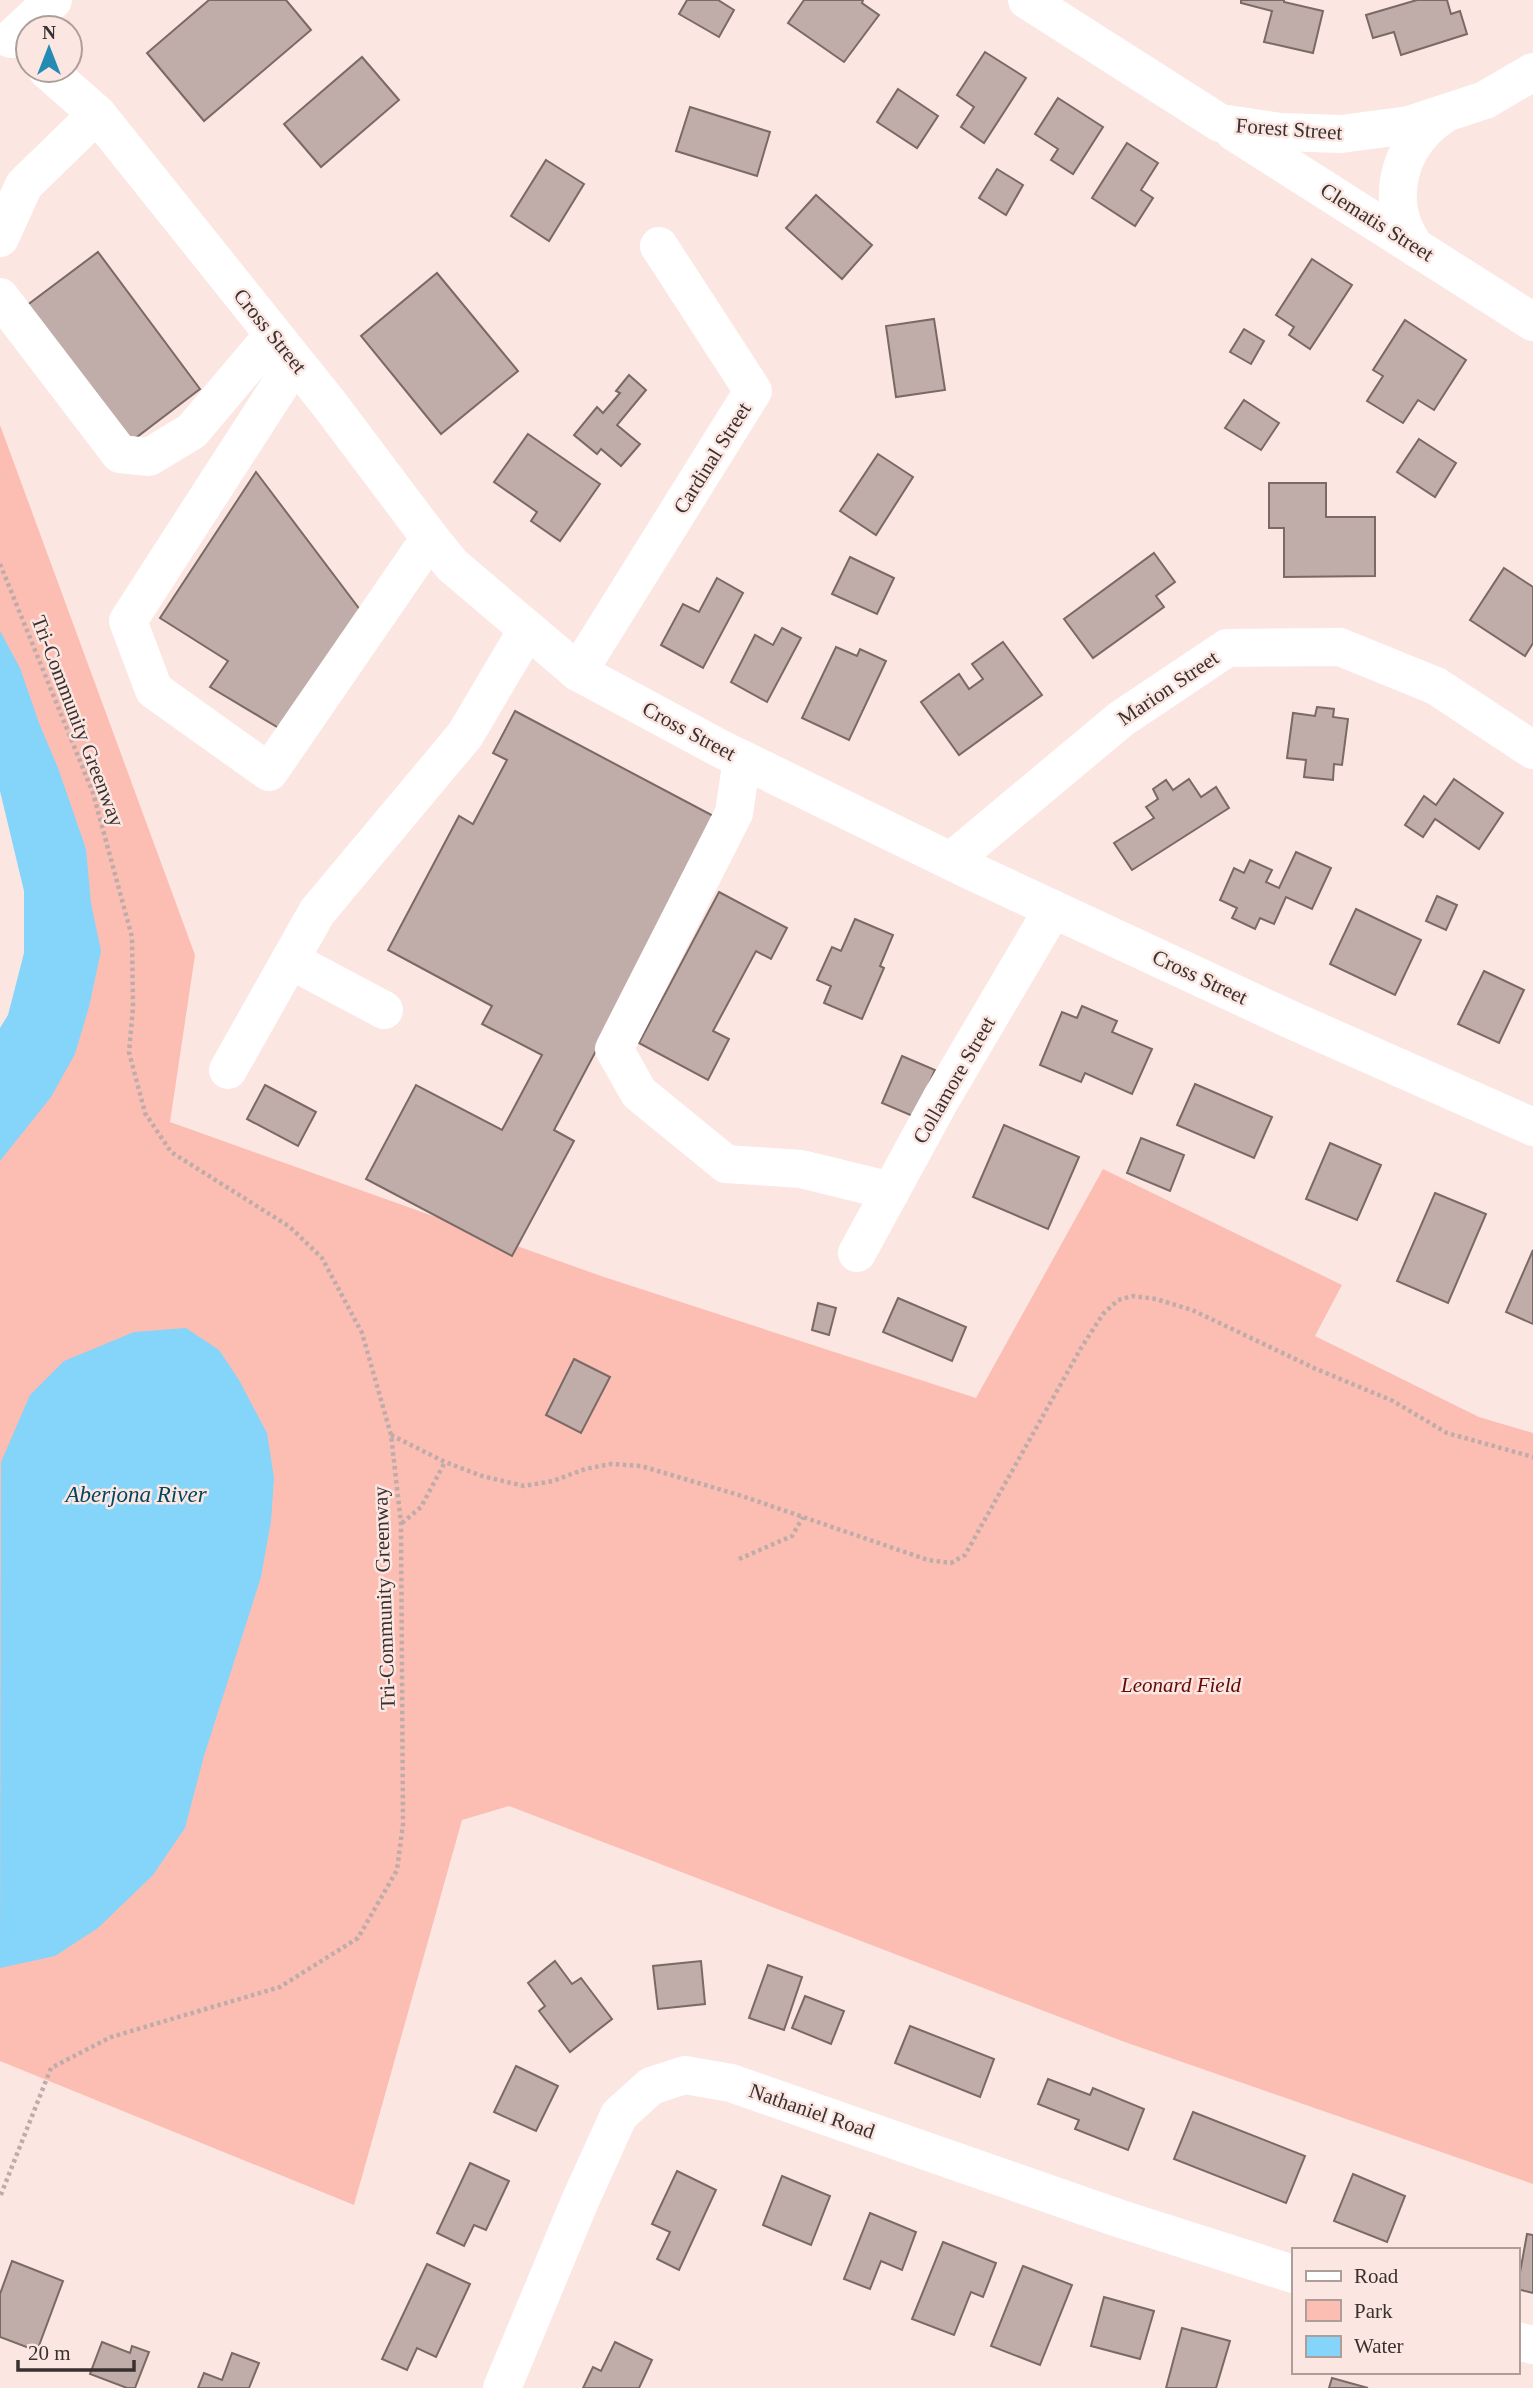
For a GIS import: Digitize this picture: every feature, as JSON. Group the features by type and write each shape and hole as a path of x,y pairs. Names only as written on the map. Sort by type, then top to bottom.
{"street":[{"path":"13,42 53,0"},
{"name":"Forest Street","path":"1027,0 1220,123 1280,132 1341,134 1409,125 1442,117 1485,100 1533,72"},
{"name":"Cross Street","path":"63,84 97,114 284,348 452,565 578,672 742,759 951,861 1287,1018 1533,1127"},
{"path":"0,238 24,185 97,114"},
{"path":"1416,248 1402,225 1397,197 1398,181 1406,155 1415,140 1427,127 1442,117"},
{"name":"Clematis Street","path":"1220,123 1533,322"},
{"name":"Cardinal Street","path":"578,672 753,391 659,246"},
{"path":"0,297 120,454 149,457 192,431 284,348"},
{"path":"284,348 128,621 154,690 269,772 429,538"},
{"path":"228,1070 317,912 465,735 527,631"},
{"name":"Marion Street","path":"951,861 1121,719 1227,648 1340,647 1436,687 1533,750"},
{"path":"742,759 734,813 614,1049 639,1093 726,1164 801,1169 891,1191"},
{"name":"Collamore Street","path":"857,1252 941,1099 1054,909"},
{"path":"290,960 384,1010"},
{"name":"Nathaniel Road","path":"502,2388 619,2115 650,2086 685,2075 731,2083 1118,2218 1292,2274"}],"path":[{"name":"Tri-Community Greenway","path":"0,564 93,793 132,937 133,1008 128,1052 145,1113 171,1152 290,1227 322,1258 362,1333 391,1435 401,1523 403,1824 397,1870 358,1938 280,1987 111,2037 51,2068 0,2197"},
{"path":"391,1435 445,1462 482,1476 524,1486 553,1481 585,1469 611,1464 642,1466 928,1560 951,1563 965,1555 1102,1314 1118,1300 1133,1296 1156,1299 1192,1310 1314,1368 1393,1401 1447,1433 1533,1457"},
{"path":"401,1523 421,1507 445,1462"},
{"path":"739,1559 792,1536 803,1517"}],"green space":[{"name":"Leonard Field","path":"0,425 195,955 170,1122 601,1276 976,1398 1103,1169 1342,1285 1315,1336 1479,1417 1533,1433 1533,2184 1122,2041 509,1806 462,1820 354,2205 0,2061 0,1124 64,1009 0,766"}],"water":[{"path":"0,631 20,668 86,849 91,903 101,951 75,1054 51,1097 0,1161 0,1028 8,1015 24,953 24,891 0,791"},
{"name":"Aberjona River","path":"186,1328 219,1350 239,1380 267,1433 274,1478 271,1521 261,1577 204,1756 185,1828 153,1875 98,1928 55,1956 0,1968 1,1462 30,1395 64,1361 134,1332"}],"building":[{"path":"209,0 286,0 311,30 204,121 147,53"},
{"path":"687,0 718,0 734,10 719,37 679,14"},
{"path":"804,0 863,0 862,3 879,15 844,62 788,23"},
{"path":"1241,0 1284,0 1323,11 1313,53 1264,42 1272,11 1241,3"},
{"path":"1417,0 1447,0 1451,14 1460,11 1467,34 1401,55 1394,32 1373,38 1366,15"},
{"path":"985,52 1026,78 984,143 961,127 974,107 957,95"},
{"path":"362,57 399,100 321,167 284,124"},
{"path":"898,89 938,116 917,148 877,122"},
{"path":"1058,98 1103,127 1073,174 1051,160 1058,149 1035,134"},
{"path":"690,107 770,132 757,176 676,151"},
{"path":"1127,143 1158,163 1141,190 1153,198 1135,226 1092,198"},
{"path":"546,160 584,184 549,241 511,216"},
{"path":"997,169 1023,185 1006,215 979,198"},
{"path":"816,195 872,245 842,279 786,228"},
{"path":"98,252 200,389 129,443 26,306"},
{"path":"1312,259 1352,285 1310,349 1289,335 1294,327 1276,315"},
{"path":"437,273 518,371 441,434 361,336"},
{"path":"934,319 945,390 896,397 886,326"},
{"path":"1405,320 1466,360 1434,410 1418,400 1403,423 1367,401 1383,376 1373,370"},
{"path":"1244,329 1264,341 1251,364 1230,352"},
{"path":"629,375 646,390 617,425 640,444 621,466 601,449 597,454 574,435 597,407 603,413 620,393 616,391"},
{"path":"1244,400 1279,423 1261,450 1225,428"},
{"path":"528,434 600,484 560,541 531,521 537,512 494,482"},
{"path":"1419,439 1456,463 1435,497 1397,472"},
{"path":"878,454 913,477 876,535 840,511"},
{"path":"256,472 361,611 282,730 210,687 228,661 160,618"},
{"path":"1269,483 1326,483 1326,517 1375,517 1375,576 1284,577 1284,528 1269,528"},
{"path":"1154,553 1175,582 1156,596 1164,607 1093,658 1064,619"},
{"path":"850,557 894,578 877,614 832,594"},
{"path":"1504,568 1533,587 1533,643 1525,656 1470,620"},
{"path":"717,578 743,593 703,668 661,645 683,604 699,612"},
{"path":"782,628 801,638 767,702 731,682 755,635 773,645"},
{"path":"1003,642 1042,695 959,755 921,702 959,674 969,689 983,679 972,664"},
{"path":"836,647 857,656 860,649 886,661 849,740 802,718"},
{"path":"1317,707 1334,709 1333,717 1348,719 1342,765 1334,764 1333,780 1304,777 1306,760 1287,758 1293,713 1315,716"},
{"path":"515,711 719,819 554,1130 574,1141 512,1256 366,1179 416,1085 502,1130 542,1055 482,1024 492,1006 388,950 459,816 473,824 507,760 493,753"},
{"path":"1189,779 1201,797 1216,787 1229,808 1132,870 1114,843 1154,818 1146,807 1158,799 1153,789 1166,780 1173,790"},
{"path":"1454,779 1503,813 1479,849 1435,819 1423,837 1405,825 1424,796 1436,805"},
{"path":"1296,852 1331,868 1312,909 1286,897 1274,924 1260,918 1255,929 1232,918 1237,908 1220,900 1234,868 1244,873 1250,860 1272,870 1266,882 1279,888"},
{"path":"719,892 787,928 771,959 756,951 713,1031 729,1039 708,1080 639,1043"},
{"path":"1437,896 1457,905 1446,930 1426,921"},
{"path":"1356,909 1421,940 1395,995 1330,964"},
{"path":"855,919 893,935 880,966 884,968 862,1019 824,1003 831,986 817,980 832,947 841,951"},
{"path":"1484,971 1524,990 1499,1043 1458,1024"},
{"path":"1082,1006 1117,1021 1112,1032 1152,1049 1132,1094 1085,1073 1081,1082 1040,1065 1062,1012 1077,1018"},
{"path":"902,1056 935,1070 915,1117 882,1103"},
{"path":"1195,1084 1272,1117 1254,1158 1177,1125"},
{"path":"265,1085 316,1112 298,1146 247,1119"},
{"path":"1004,1125 1079,1157 1048,1229 973,1197"},
{"path":"1141,1138 1184,1155 1170,1191 1127,1173"},
{"path":"1330,1143 1381,1165 1357,1220 1306,1199"},
{"path":"1435,1193 1486,1214 1448,1303 1397,1281"},
{"path":"1533,1250 1533,1324 1506,1312"},
{"path":"898,1298 966,1327 952,1361 883,1332"},
{"path":"818,1303 836,1308 829,1335 812,1330"},
{"path":"574,1359 610,1377 581,1433 546,1415"},
{"path":"555,1961 572,1984 581,1978 612,2019 570,2052 539,2011 545,2006 528,1983"},
{"path":"701,1961 705,2004 658,2009 653,1966"},
{"path":"768,1965 802,1977 784,2030 749,2018"},
{"path":"805,1996 844,2011 831,2044 792,2028"},
{"path":"910,2026 994,2059 980,2097 895,2063"},
{"path":"516,2066 558,2086 536,2131 494,2112"},
{"path":"1048,2079 1090,2095 1093,2088 1144,2109 1128,2150 1075,2129 1079,2120 1038,2104"},
{"path":"1193,2112 1305,2156 1286,2203 1174,2159"},
{"path":"470,2163 509,2181 486,2230 474,2225 464,2246 437,2233"},
{"path":"677,2171 716,2190 679,2270 657,2259 670,2232 652,2224"},
{"path":"1353,2174 1405,2196 1387,2242 1334,2221"},
{"path":"782,2176 830,2196 811,2245 763,2225"},
{"path":"870,2213 916,2232 902,2270 881,2261 870,2289 844,2279"},
{"path":"1527,2234 1533,2235 1533,2293 1519,2290"},
{"path":"943,2242 996,2263 983,2297 971,2292 954,2335 912,2319"},
{"path":"12,2261 63,2281 37,2351 0,2337 0,2294"},
{"path":"427,2264 470,2284 436,2357 417,2348 407,2370 382,2359"},
{"path":"1023,2266 1072,2285 1040,2365 991,2346"},
{"path":"1104,2297 1154,2311 1140,2359 1091,2346"},
{"path":"1182,2328 1230,2341 1216,2388 1166,2388"},
{"path":"102,2342 130,2353 132,2346 149,2352 135,2388 127,2388 90,2374"},
{"path":"615,2342 652,2360 639,2388 583,2388 593,2367 601,2371"},
{"path":"232,2353 259,2363 249,2388 198,2388 204,2373 222,2380"},
{"path":"1332,2378 1368,2388 1329,2388"}]}
